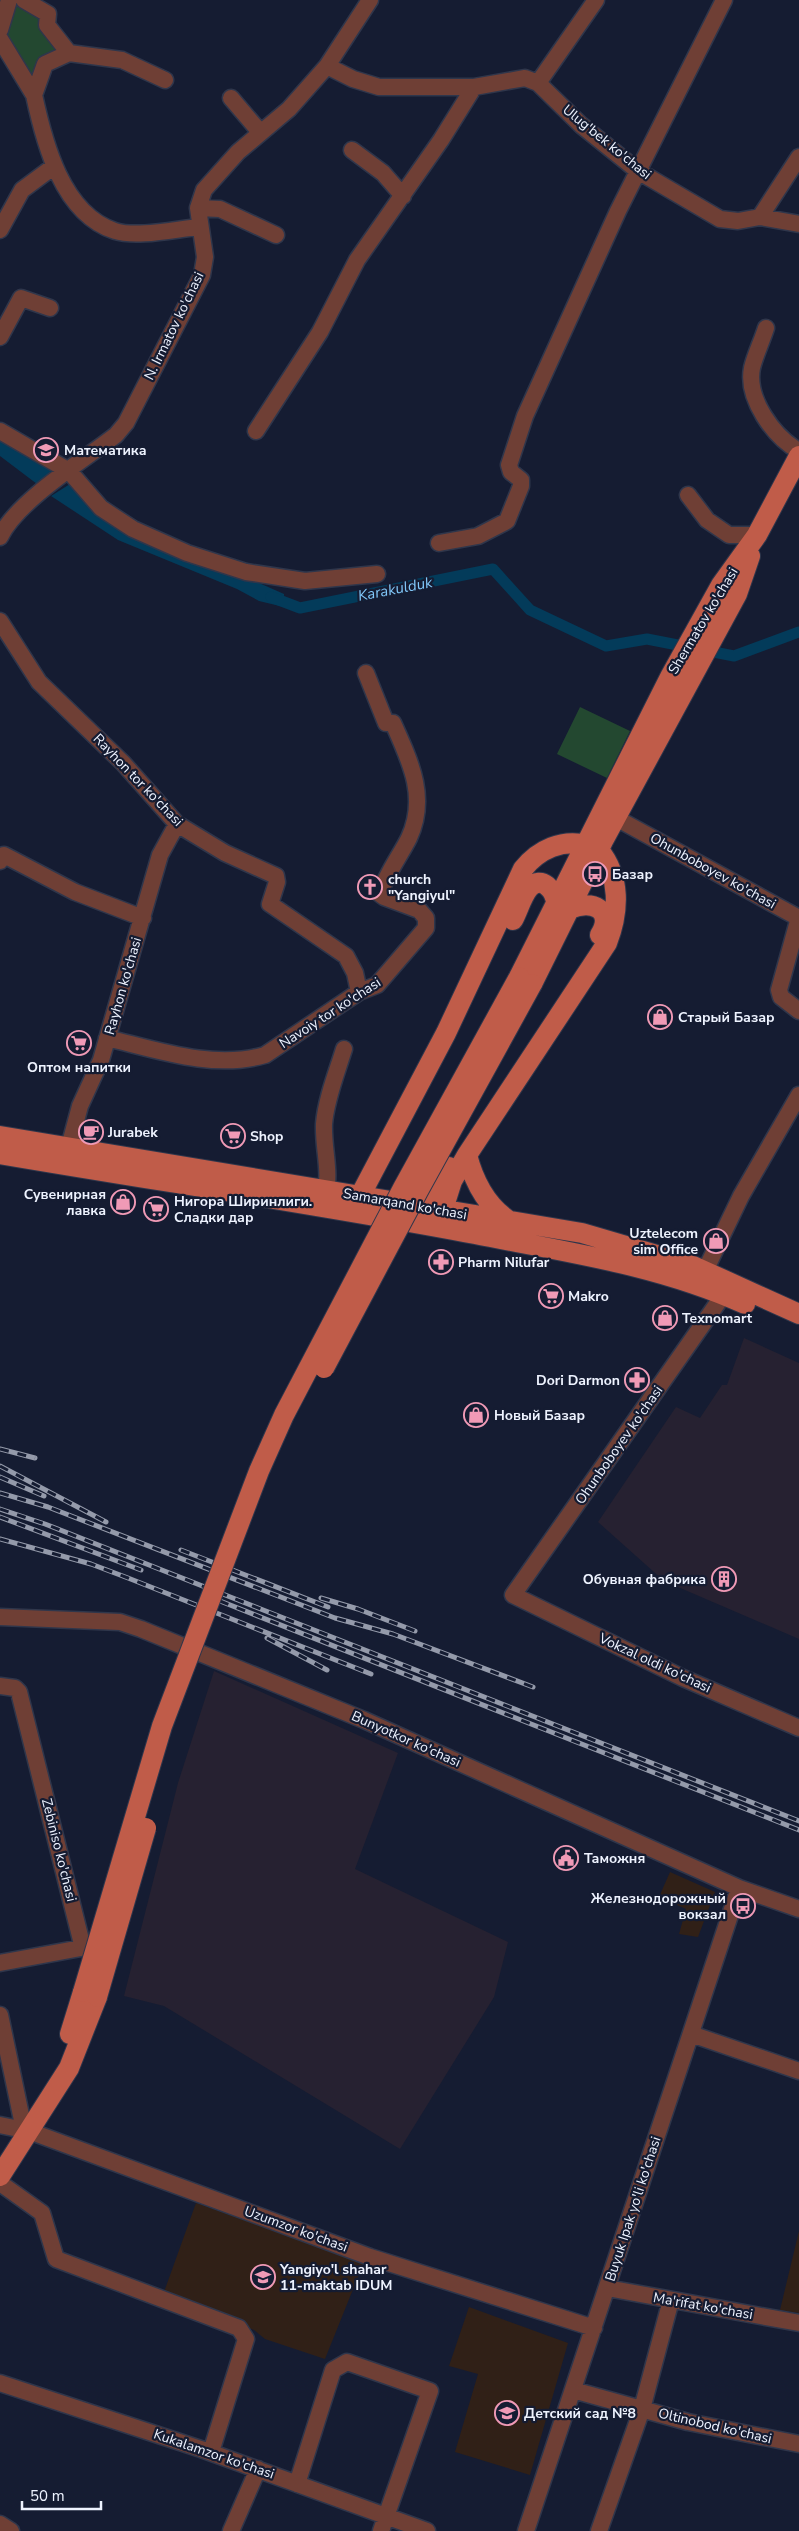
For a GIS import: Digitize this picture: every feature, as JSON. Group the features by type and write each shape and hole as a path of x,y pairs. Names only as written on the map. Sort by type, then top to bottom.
{"main road":[{"name":"Shermatov ko'chasi","path":"677,683 729,590 799,456"},
{"path":"593,847 616,818 677,683"},
{"path":"0,2176 29,2131 90,1994 162,1726 259,1471 284,1414 403,1188 525,981 677,683"},
{"path":"365,1206 524,869 534,857 568,842 593,847 608,864 616,895 615,919 607,943 467,1155 431,1217"},
{"path":"365,1206 464,1025 530,888 536,884 546,884 563,906"},
{"path":"431,1217 506,1076 563,996 603,931 605,918 598,908 588,904 563,906"},
{"name":"Samarqand ko'chasi","path":"0,1136 324,1199 431,1217 622,1262 724,1294 799,1328"},
{"name":"Samarqand ko'chasi","path":"0,1154 324,1199"},
{"path":"467,1155 478,1188 500,1215 511,1222"},
{"name":"Samarqand ko'chasi","path":"431,1217 511,1222 582,1234 706,1271 799,1314"}],"street":[{"path":"0,30 10,0"},
{"path":"24,0 48,14 48,25 69,53"},
{"path":"327,66 353,80 379,87 474,87 525,78 538,83 596,0"},
{"path":"439,543 478,536 507,520 521,486 521,480 511,472 509,465 526,416 638,171 724,0"},
{"name":"N. Irmatov ko'chasi","path":"0,537 14,517 35,497 116,434 126,423 202,275 205,257 199,227 198,208 204,190 218,171 260,132 289,109 327,66 361,3"},
{"path":"0,39 5,54 34,95 42,130 54,167 82,209 94,220 115,231 135,233 199,227"},
{"path":"34,95 45,64 69,53 122,60 165,80"},
{"name":"Ulug'bek ko'chasi","path":"538,83 581,125 638,171 720,219 738,221 760,217 799,224"},
{"path":"256,431 320,332 357,260 474,87"},
{"path":"231,98 260,132"},
{"path":"352,150 383,173 402,196"},
{"path":"760,217 799,157"},
{"path":"0,230 22,190 54,167"},
{"path":"198,208 220,209 276,235"},
{"path":"0,337 21,298 50,308"},
{"path":"766,328 752,370 754,397 770,423 791,447 799,451"},
{"path":"0,431 69,471 101,508 133,529 187,553 289,584 377,574"},
{"path":"688,495 707,520 729,535 757,535"},
{"name":"Rayhon tor ko'chasi","path":"0,621 39,682 123,763 177,824 225,853 276,876 277,882 270,904 346,956 355,973 359,992"},
{"name":"Navoiy tor ko'chasi","path":"107,1038 170,1053 212,1060 250,1059 265,1055 359,992 370,989 386,977 426,928 426,918 419,910 380,894 413,827 418,791 414,773 393,723 386,723 366,673"},
{"name":"Ohunboboyev ko'chasi","path":"616,818 797,917 798,920 779,990 781,997 799,1011"},
{"name":"Rayhon ko'chasi","path":"69,1148 80,1106 101,1060 160,855 177,824"},
{"path":"0,861 4,855 75,892 143,918"},
{"path":"324,1199 329,1167 324,1124 344,1049"},
{"path":"706,1271 741,1196 799,1095"},
{"name":"Ohunboboyev ko'chasi","path":"513,1595 724,1294"},
{"name":"Vokzal oldi ko'chasi","path":"513,1595 683,1678 799,1728"},
{"name":"Bunyotkor ko'chasi","path":"0,1617 120,1622 141,1629 364,1720 739,1888 799,1909"},
{"name":"Zebiniso ko'chasi","path":"0,1686 15,1688 19,1692 82,1944 81,1948 0,1963"},
{"name":"Buyuk Ipak yo'li ko'chasi","path":"526,2531 739,1888"},
{"path":"0,2015 22,2120 29,2131"},
{"path":"691,2034 799,2071"},
{"name":"Uzumzor ko'chasi","path":"0,2125 29,2131 370,2257 594,2328"},
{"path":"0,2183 42,2212 56,2260 239,2328 245,2334 246,2338 211,2452"},
{"name":"Ma'rifat ko'chasi","path":"607,2288 799,2323"},
{"path":"599,2531 642,2409 671,2300"},
{"path":"297,2484 333,2370 347,2362 430,2391 383,2524"},
{"name":"Kukalamzor ko'chasi","path":"0,2383 258,2469 297,2484 383,2524 427,2531"},
{"name":"Oltinobod ko'chasi","path":"573,2390 688,2422 799,2444"},
{"path":"231,2531 258,2469"},
{"path":"0,2524 11,2531"}],"shaded area":[{"path":"744,1338 799,1363 799,1639 664,1581 598,1522 676,1407 700,1418 722,1385 727,1385"},
{"path":"214,1671 398,1753 355,1869 508,1942 494,1997 400,2149 164,2006 124,1996 178,1783"},
{"path":"670,1872 715,1892 698,1937 679,1934 686,1909 659,1897"},
{"name":"Yangiyo'l shahar 11-maktab IDUM","path":"196,2203 364,2262 325,2359 265,2339 254,2330 164,2292"},
{"path":"799,2231 799,2313 780,2310"},
{"name":"Детский сад №8","path":"469,2307 568,2343 530,2475 455,2452 478,2374 449,2366"}],"green space":[{"path":"15,1 43,17 61,51 31,83 4,35"},
{"path":"580,707 630,731 607,778 557,754"}],"water":[{"path":"0,437 53,472 37,484 0,456"},
{"path":"70,484 99,512 284,594 284,607 259,601 237,589 118,540 51,496"}],"waterway":[{"name":"Karakulduk","path":"271,597 300,608 493,569 530,610 606,646 647,639 734,656 799,632"}],"railway":[{"path":"0,1449 35,1458"},
{"path":"0,1466 106,1522"},
{"path":"0,1477 44,1496"},
{"path":"0,1493 48,1507 335,1618 393,1634 533,1687"},
{"path":"0,1509 45,1524 799,1821"},
{"path":"0,1517 141,1570"},
{"path":"0,1539 91,1564 371,1674"},
{"path":"181,1550 328,1607"},
{"path":"321,1598 358,1609 415,1631"},
{"path":"220,1601 799,1830"},
{"path":"267,1638 327,1670"}],"place":[{"name":"Математика","path":"46,450"},
{"name":"Базар","path":"595,874"},
{"name":"church \"Yangiyul\"","path":"370,887"},
{"name":"Cтарый Базар","path":"660,1017"},
{"name":"Оптом напитки","path":"79,1043"},
{"name":"Jurabek","path":"91,1132"},
{"name":"Shop","path":"233,1136"},
{"name":"Сувенирная лавка","path":"123,1202"},
{"name":"Нигора Ширинлиги. Сладки дар","path":"156,1209"},
{"name":"Uztelecom sim Office","path":"716,1241"},
{"name":"Pharm Nilufar","path":"441,1262"},
{"name":"Makro","path":"551,1296"},
{"name":"Texnomart","path":"665,1318"},
{"name":"Dori Darmon","path":"637,1380"},
{"name":"Новый Базар","path":"476,1415"},
{"name":"Обувная фабрика","path":"724,1579"},
{"name":"Таможня","path":"566,1858"},
{"name":"Железнодорожный вокзал","path":"743,1906"},
{"name":"Yangiyo'l shahar 11-maktab IDUM","path":"263,2277"},
{"name":"Детский сад №8","path":"507,2413"}]}
